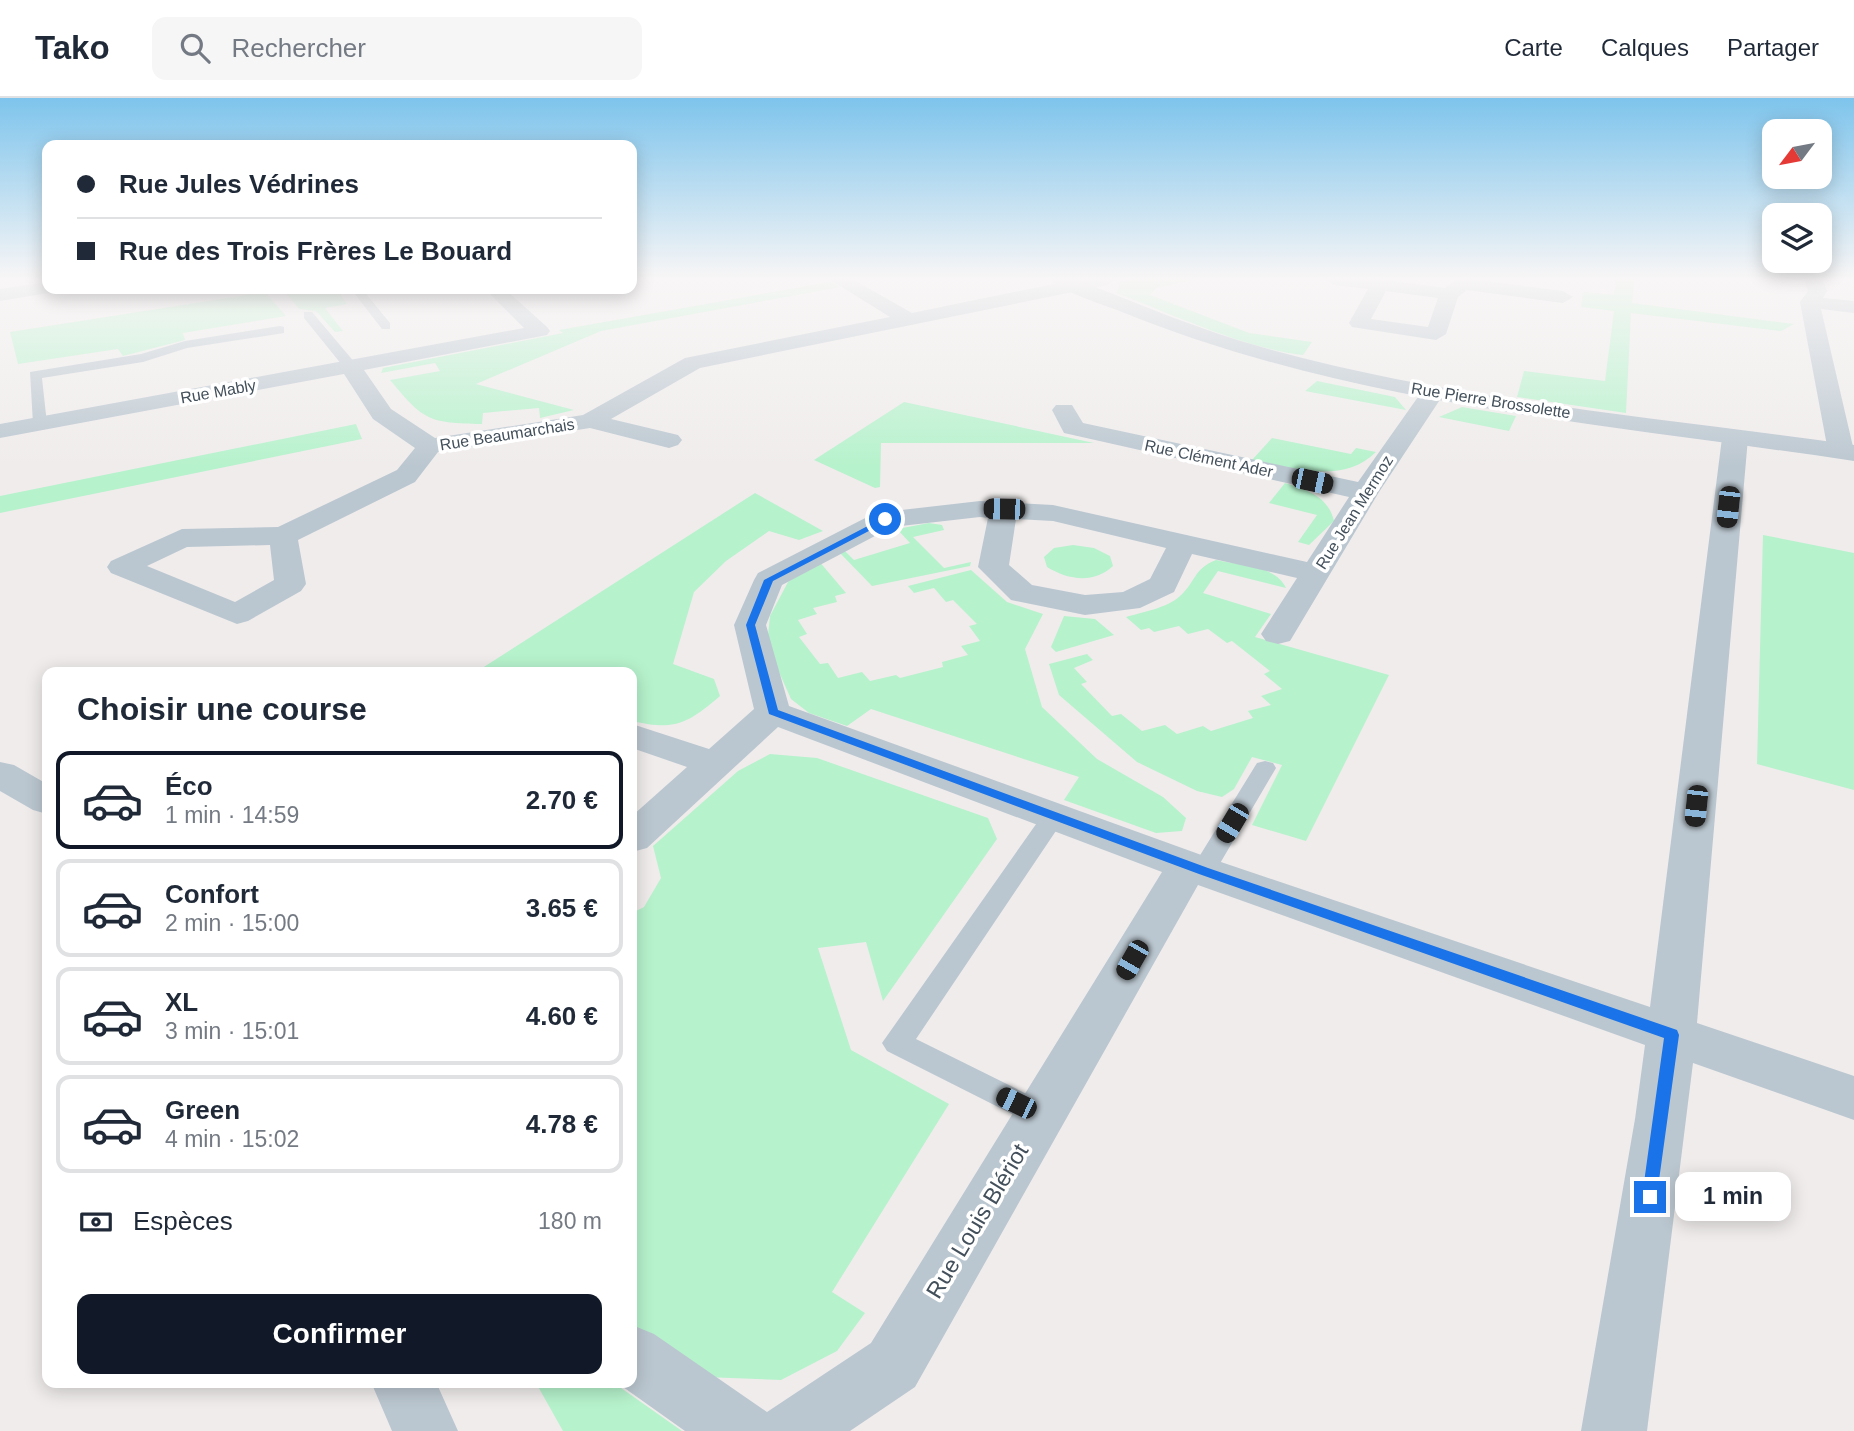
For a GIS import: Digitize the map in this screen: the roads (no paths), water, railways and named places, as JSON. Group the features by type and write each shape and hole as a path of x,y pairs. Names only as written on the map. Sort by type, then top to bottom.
{"street":[{"name":"Rue Mably","path":"0,431 486,341"},
{"name":"Rue Beaumarchais","path":"283,536 290,584 237,614 122,567 182,538 283,536 406,476 430,446 590,421 693,363 797,341"},
{"name":"Rue Pierre Brossolette","path":"1225,341 1282,360 1433,392 1735,438 1848,452"},
{"path":"1820,341 1848,452"},
{"path":"351,367 382,414 430,446"},
{"name":"Rue Jean Mermoz","path":"1278,634 1365,492 1433,392"},
{"name":"Rue Clément Ader","path":"1063,410 1073,428 1365,492"},
{"name":"Rue Beaumarchais","path":"590,421 670,440"},
{"path":"1614,1431 1662,1119 1735,438"},
{"path":"773,712 750,625 769,580 885,519 1004,509 1053,513 1315,573"},
{"path":"1004,509 993,567 1022,593 1075,603 1129,601 1163,585 1182,542"},
{"path":"773,712 1195,868 1854,1098"},
{"path":"637,834 773,712"},
{"path":"637,737 715,764"},
{"path":"0,774 42,799"},
{"name":"Rue Louis Blériot","path":"792,1431 893,1365 1040,1115 1195,868"},
{"path":"637,1359 742,1431"},
{"path":"406,1388 425,1431"}],"lane":[{"path":"40,424 35,375 143,358 185,345 209,341"},
{"path":"330,341 351,367"},
{"path":"1195,868 1265,768"},
{"path":"1040,1115 897,1043 1054,816"}]}
